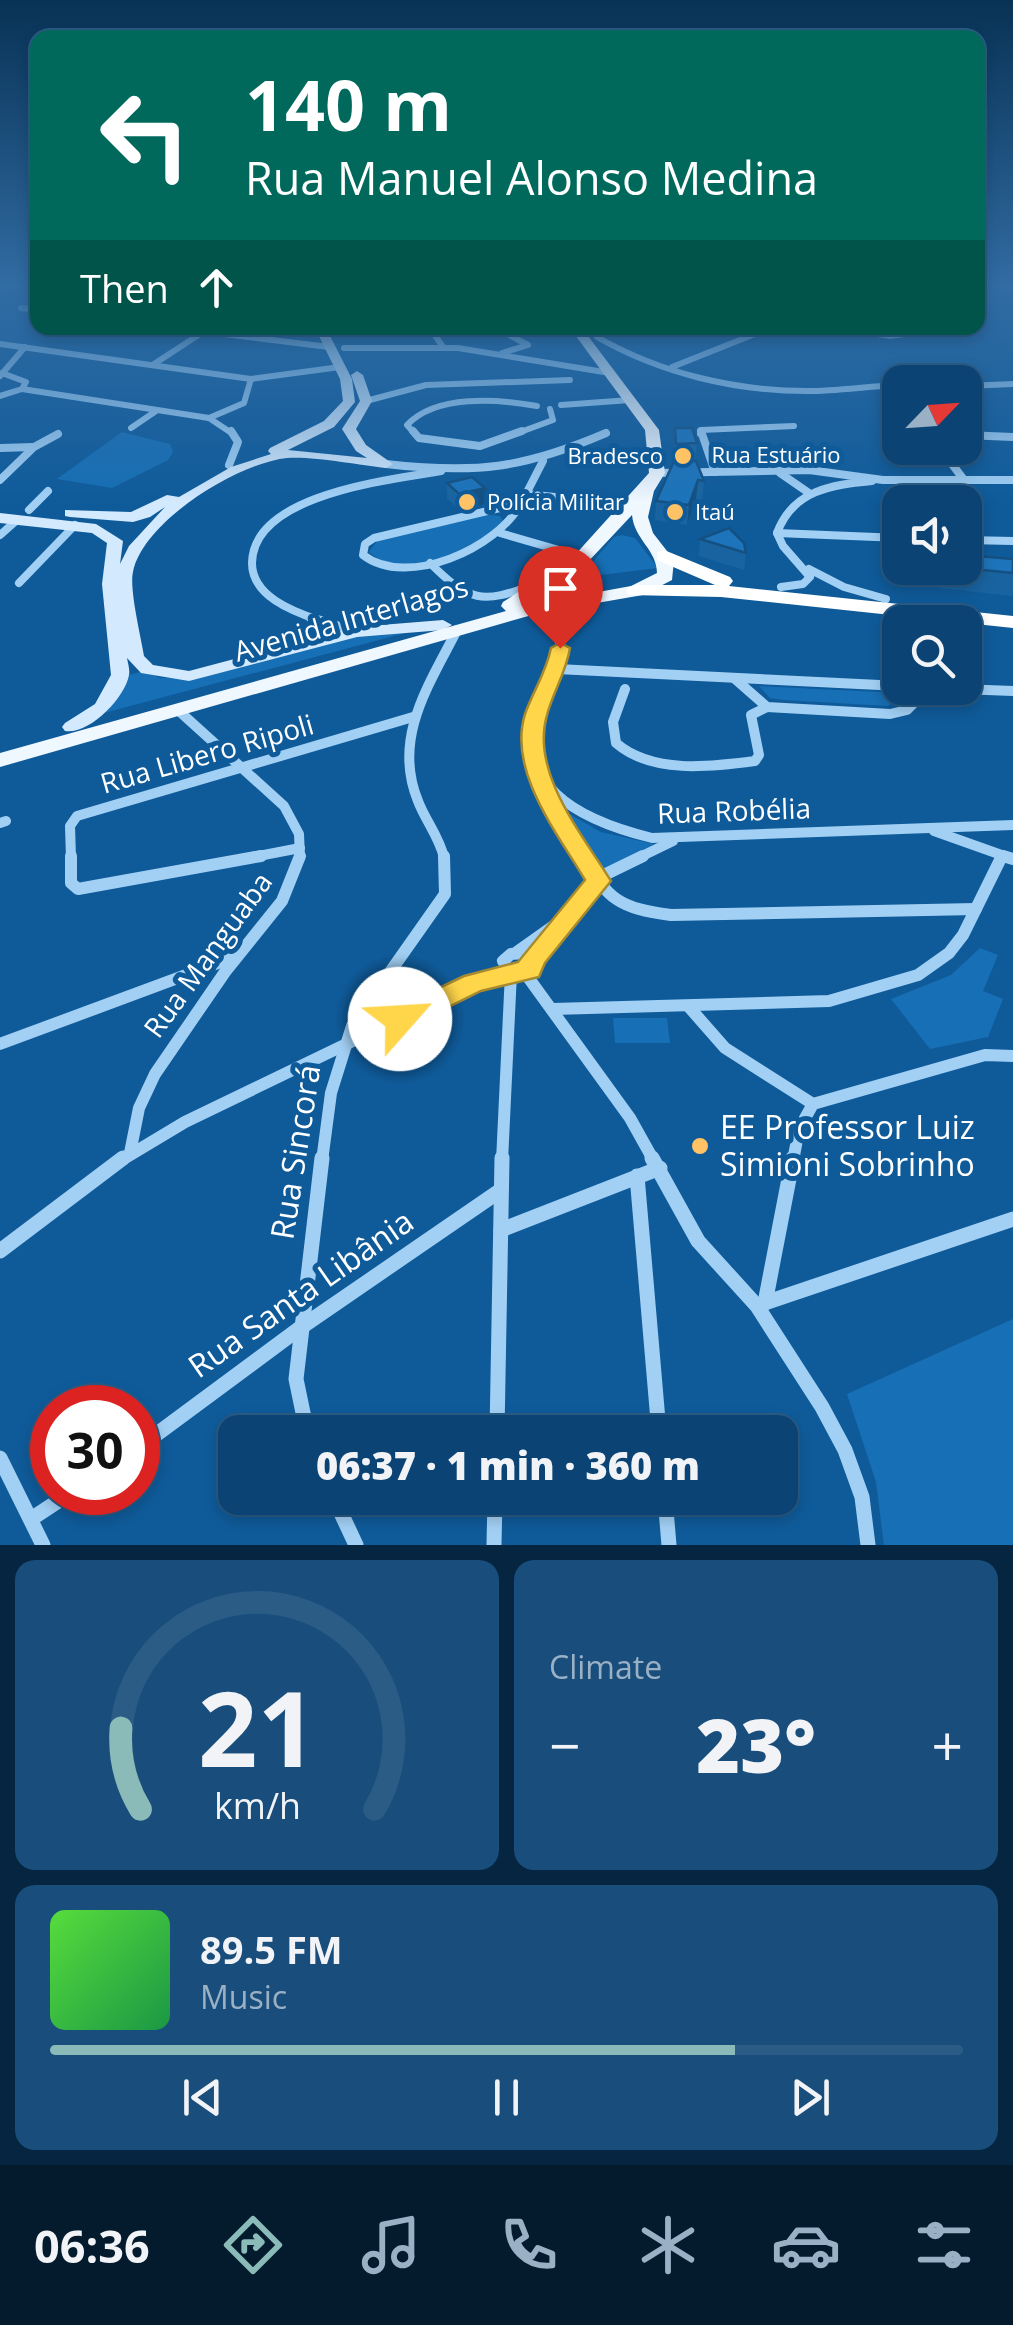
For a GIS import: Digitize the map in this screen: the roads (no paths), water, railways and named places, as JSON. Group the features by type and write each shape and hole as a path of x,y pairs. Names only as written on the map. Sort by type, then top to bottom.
{"highway":[{"name":"Avenida Interlagos","path":"665,566 723,580 1013,612"},
{"path":"636,591 721,591 1013,622"}],"main road":[{"path":"582,558 580,572 596,590 636,591 665,566 644,537 640,514 652,480 654,435 599,358"},
{"path":"510,606 582,558 652,480"},
{"path":"606,533 644,537"},
{"name":"Avenida Interlagos","path":"0,748 538,608 665,566"},
{"name":"Avenida Interlagos","path":"0,760 108,718 178,711 510,606 596,590"}],"street":[{"path":"109,358 251,379 340,368"},
{"path":"153,364 162,358"},
{"path":"133,517 329,424 350,397 335,358"},
{"path":"348,358 366,401"},
{"path":"520,358 610,373"},
{"path":"645,358 779,390 882,387"},
{"path":"671,367 694,358"},
{"path":"538,382 534,371 544,363"},
{"path":"1,374 26,380 22,389"},
{"path":"209,418 244,403 251,379"},
{"path":"386,464 361,448 349,429 366,401 426,385 570,380"},
{"path":"982,386 1013,386"},
{"path":"0,396 22,389 209,418 229,428 238,442 232,468"},
{"path":"536,406 630,400"},
{"path":"550,408 554,420 490,444 430,441 413,435 407,425 413,414 429,408 514,402 550,408 562,405"},
{"path":"131,428 156,410"},
{"path":"714,472 698,435 701,430 794,426"},
{"path":"147,669 135,657 116,584 134,550 160,518 232,468 286,454 441,471 504,470 543,461 606,433"},
{"path":"0,480 34,446 58,434"},
{"path":"982,436 1013,437"},
{"path":"0,448 34,446"},
{"path":"543,461 524,498 500,533 430,563 383,568 367,560 362,550 374,538 524,498 632,505"},
{"path":"953,465 964,480"},
{"path":"775,470 809,493"},
{"name":"Rua Estuário","path":"652,480 775,470 830,471 883,480 1013,480"},
{"path":"356,632 293,610 262,590 252,575 250,560 258,536 272,522 312,501 441,471"},
{"path":"781,587 809,580 809,573 783,546 778,533 786,508 809,493 883,480"},
{"path":"0,535 15,516 48,492"},
{"path":"589,501 607,509 606,533"},
{"path":"0,508 15,516 104,532 115,541 120,675 108,718"},
{"path":"15,516 133,517 153,513 160,518"},
{"path":"18,583 75,525"},
{"path":"500,533 582,558"},
{"path":"778,533 882,537"},
{"path":"982,540 1013,541"},
{"path":"430,563 461,595 476,601 497,598 552,578"},
{"path":"800,563 827,580 886,599"},
{"path":"538,608 554,622 560,636 557,669 542,697 532,736 544,787 605,894 624,905 671,915 976,909"},
{"path":"120,675 147,669 174,676 204,673 356,632 450,628"},
{"name":"Rua Sincorá","path":"303,1415 296,1379 300,1328 331,1093 344,1047 368,998 445,894 444,853 409,775 413,717 450,628"},
{"path":"557,669 882,685"},
{"path":"734,678 766,707"},
{"path":"625,688 612,728 614,738 621,746 658,765 754,761 759,755 751,715 766,707 896,714 913,705"},
{"path":"982,690 1013,691"},
{"path":"178,711 284,806 298,834 300,848"},
{"name":"Rua Libero Ripoli","path":"300,848 92,888 72,886 70,826 74,817 413,717"},
{"name":"Rua Robélia","path":"544,787 571,808 614,830 652,838 1013,825"},
{"path":"553,1008 829,1000 918,975 949,953 1008,857 925,828"},
{"path":"681,838 629,860 598,881 565,918 517,952 519,968 553,1008 630,1118 698,1240 761,1304 845,1450 862,1497 868,1545"},
{"name":"Rua Manguaba","path":"130,1153 138,1108 150,1083 282,900 292,881 300,848"},
{"path":"496,1415 508,996 519,968 561,928 565,918"},
{"path":"0,1044 238,956"},
{"path":"0,1251 130,1153 185,1122 473,983 519,968"},
{"path":"689,1007 726,1048 813,1104"},
{"path":"761,1304 799,1129 813,1104 986,1054 1013,1056"},
{"path":"501,1230 660,1168"},
{"path":"638,1176 659,1415"},
{"name":"Rua Santa Libânia","path":"160,1432 300,1328 500,1190"},
{"path":"761,1304 1013,1219"},
{"path":"0,1458 44,1545"},
{"path":"30,1519 36,1515"},
{"path":"342,1515 356,1545"},
{"path":"494,1545 495,1515"},
{"path":"666,1515 669,1545"}],"place":[{"name":"Bradesco","path":"683,456"},
{"name":"Polícia Militar","path":"467,502"},
{"name":"Itaú","path":"675,512"},
{"name":"EE Professor Luiz Simioni Sobrinho","path":"700,1146"}]}
